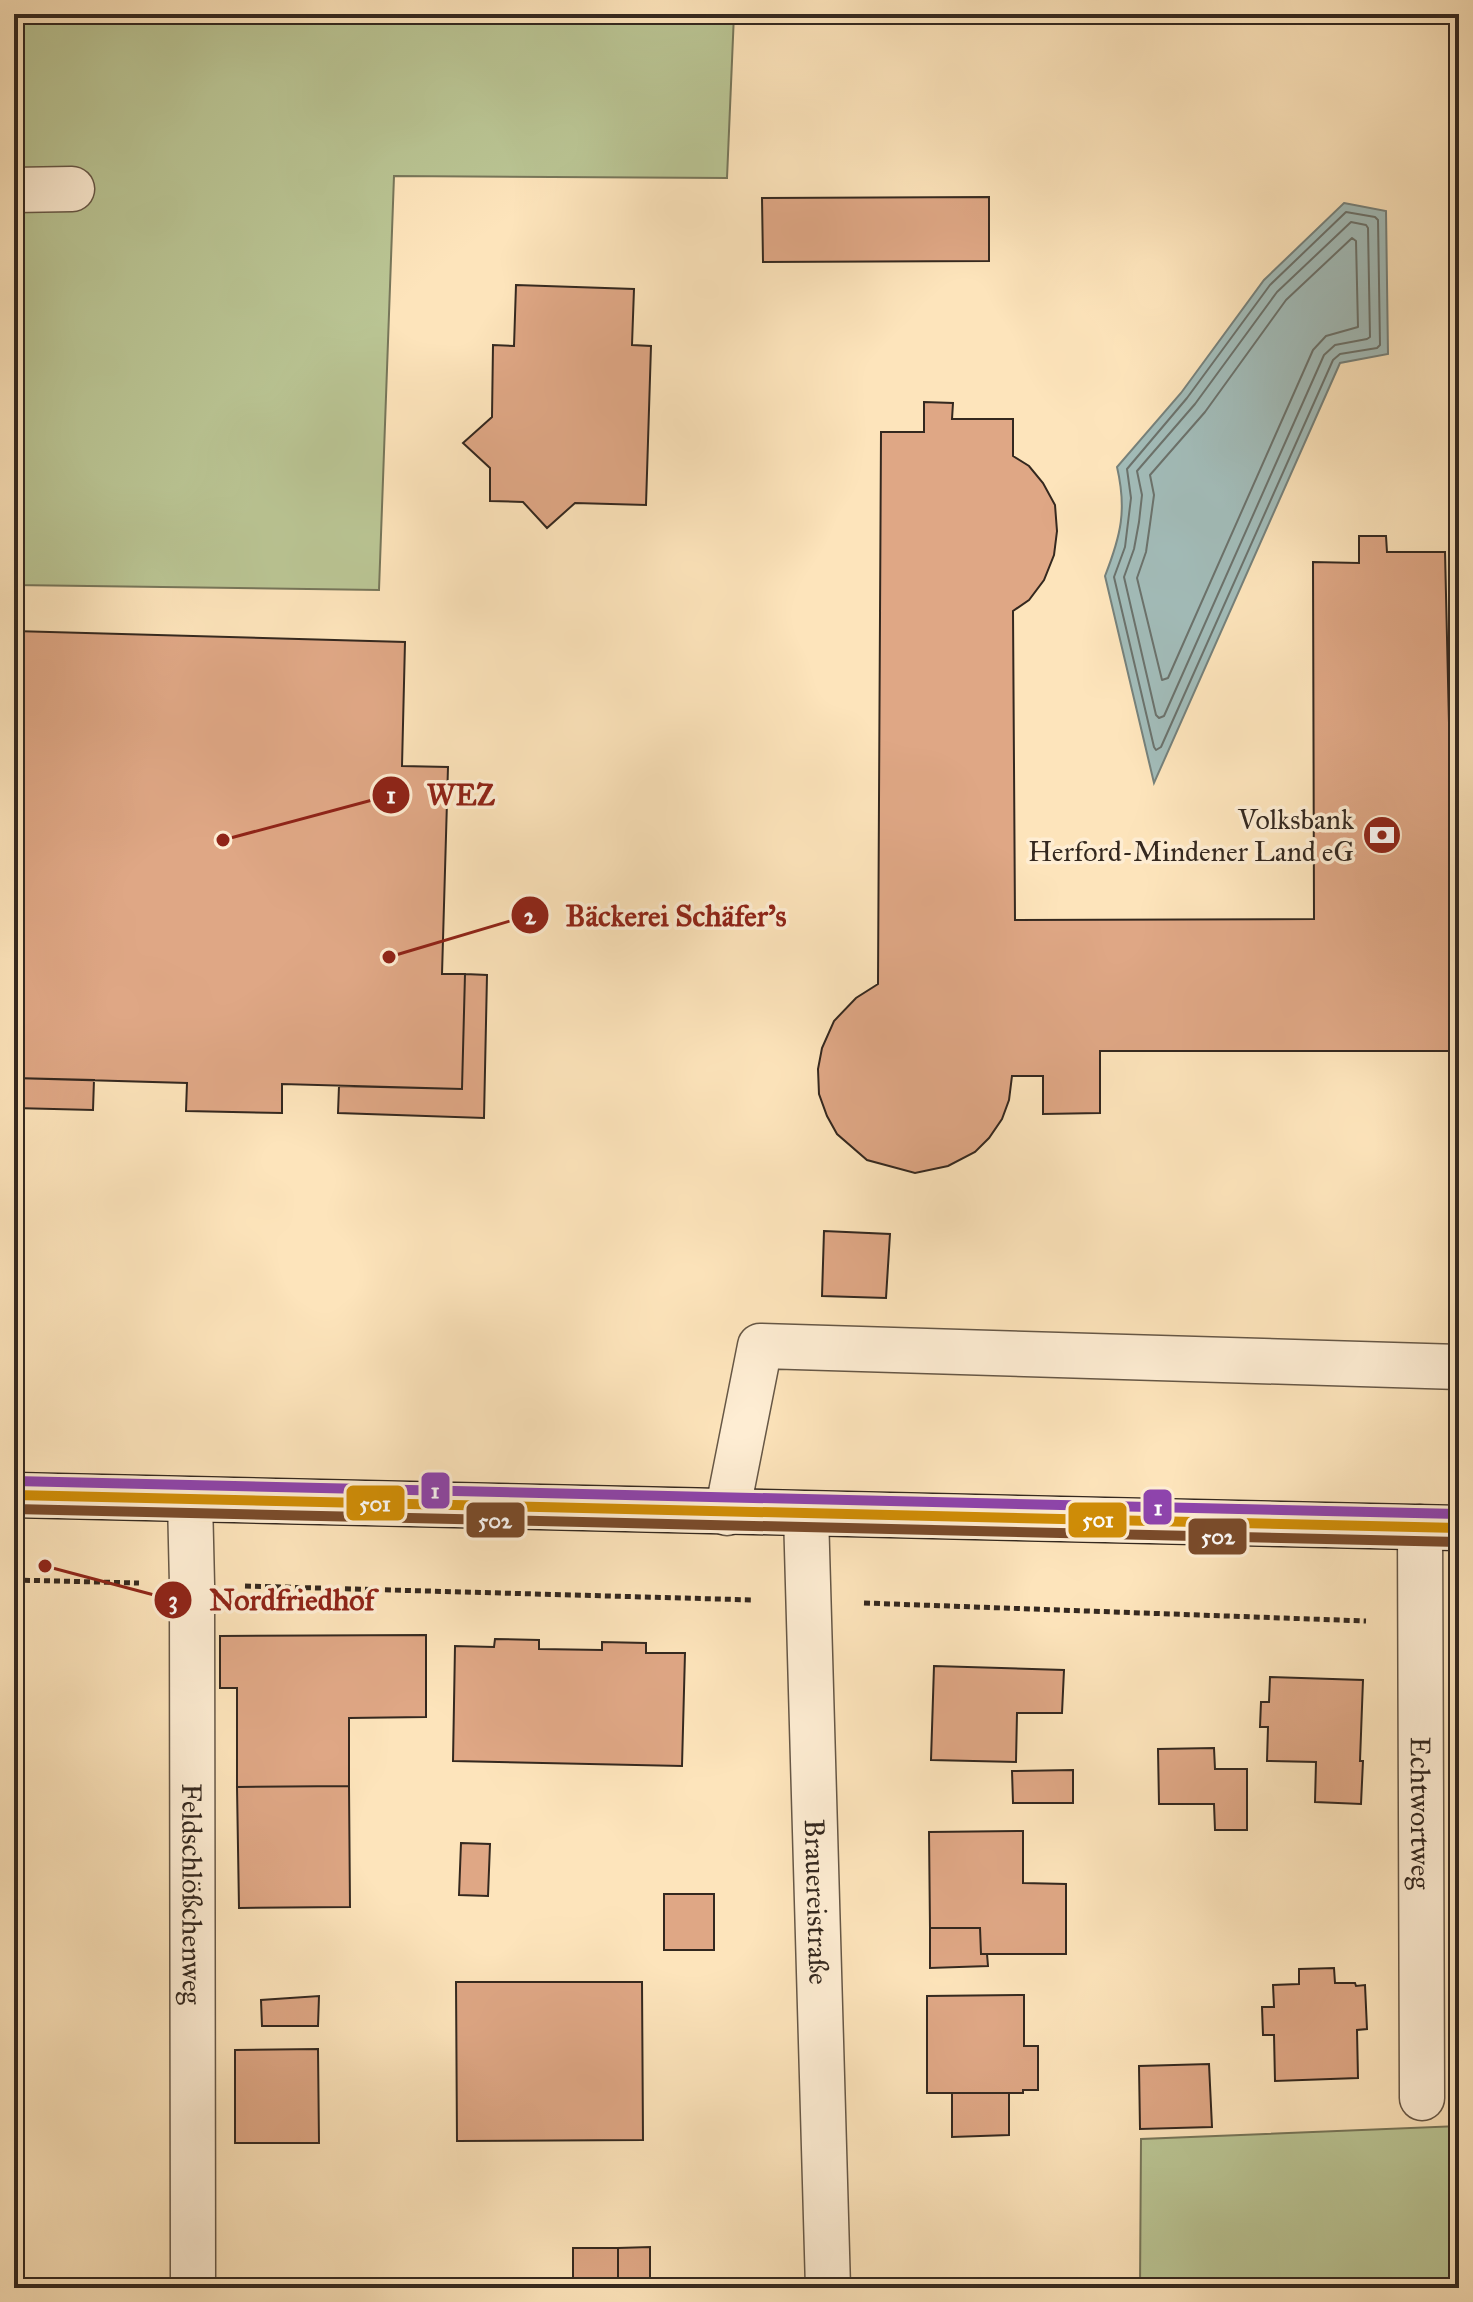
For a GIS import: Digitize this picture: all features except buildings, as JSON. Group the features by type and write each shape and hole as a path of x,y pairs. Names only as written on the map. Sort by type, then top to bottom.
{"main road":[{"path":"14,1495 1439,1528"}],"street":[{"path":"14,190 72,189"},
{"path":"727,1513 760,1346 1459,1367"},
{"name":"Feldschlößchenweg","path":"190,1500 193,2288"},
{"name":"Brauereistraße","path":"806,1514 828,2288"},
{"name":"Echtwortweg","path":"1422,2098 1420,1623 1439,1528"}],"path":[{"path":"14,1580 810,1601 1420,1623"}],"green space":[{"path":"14,14 734,14 727,178 394,176 379,590 14,585"},
{"path":"1459,2126 1459,2288 1140,2288 1141,2139"}],"water":[{"path":"1344,203 1386,211 1388,354 1340,363 1154,783 1105,576 1121,522 1122,496 1117,467 1181,393 1264,280"}],"transit line":[{"name":"1","path":"14,1481 1459,1514"},
{"name":"501","path":"14,1495 1459,1528"},
{"name":"502","path":"14,1509 1459,1542"}],"place":[{"name":"Volksbank Herford-Mindener Land eG","path":"1382,835"},
{"name":"WEZ","path":"223,840"},
{"name":"Bäckerei Schäfer's","path":"389,957"},
{"name":"Nordfriedhof","path":"45,1566"}]}
